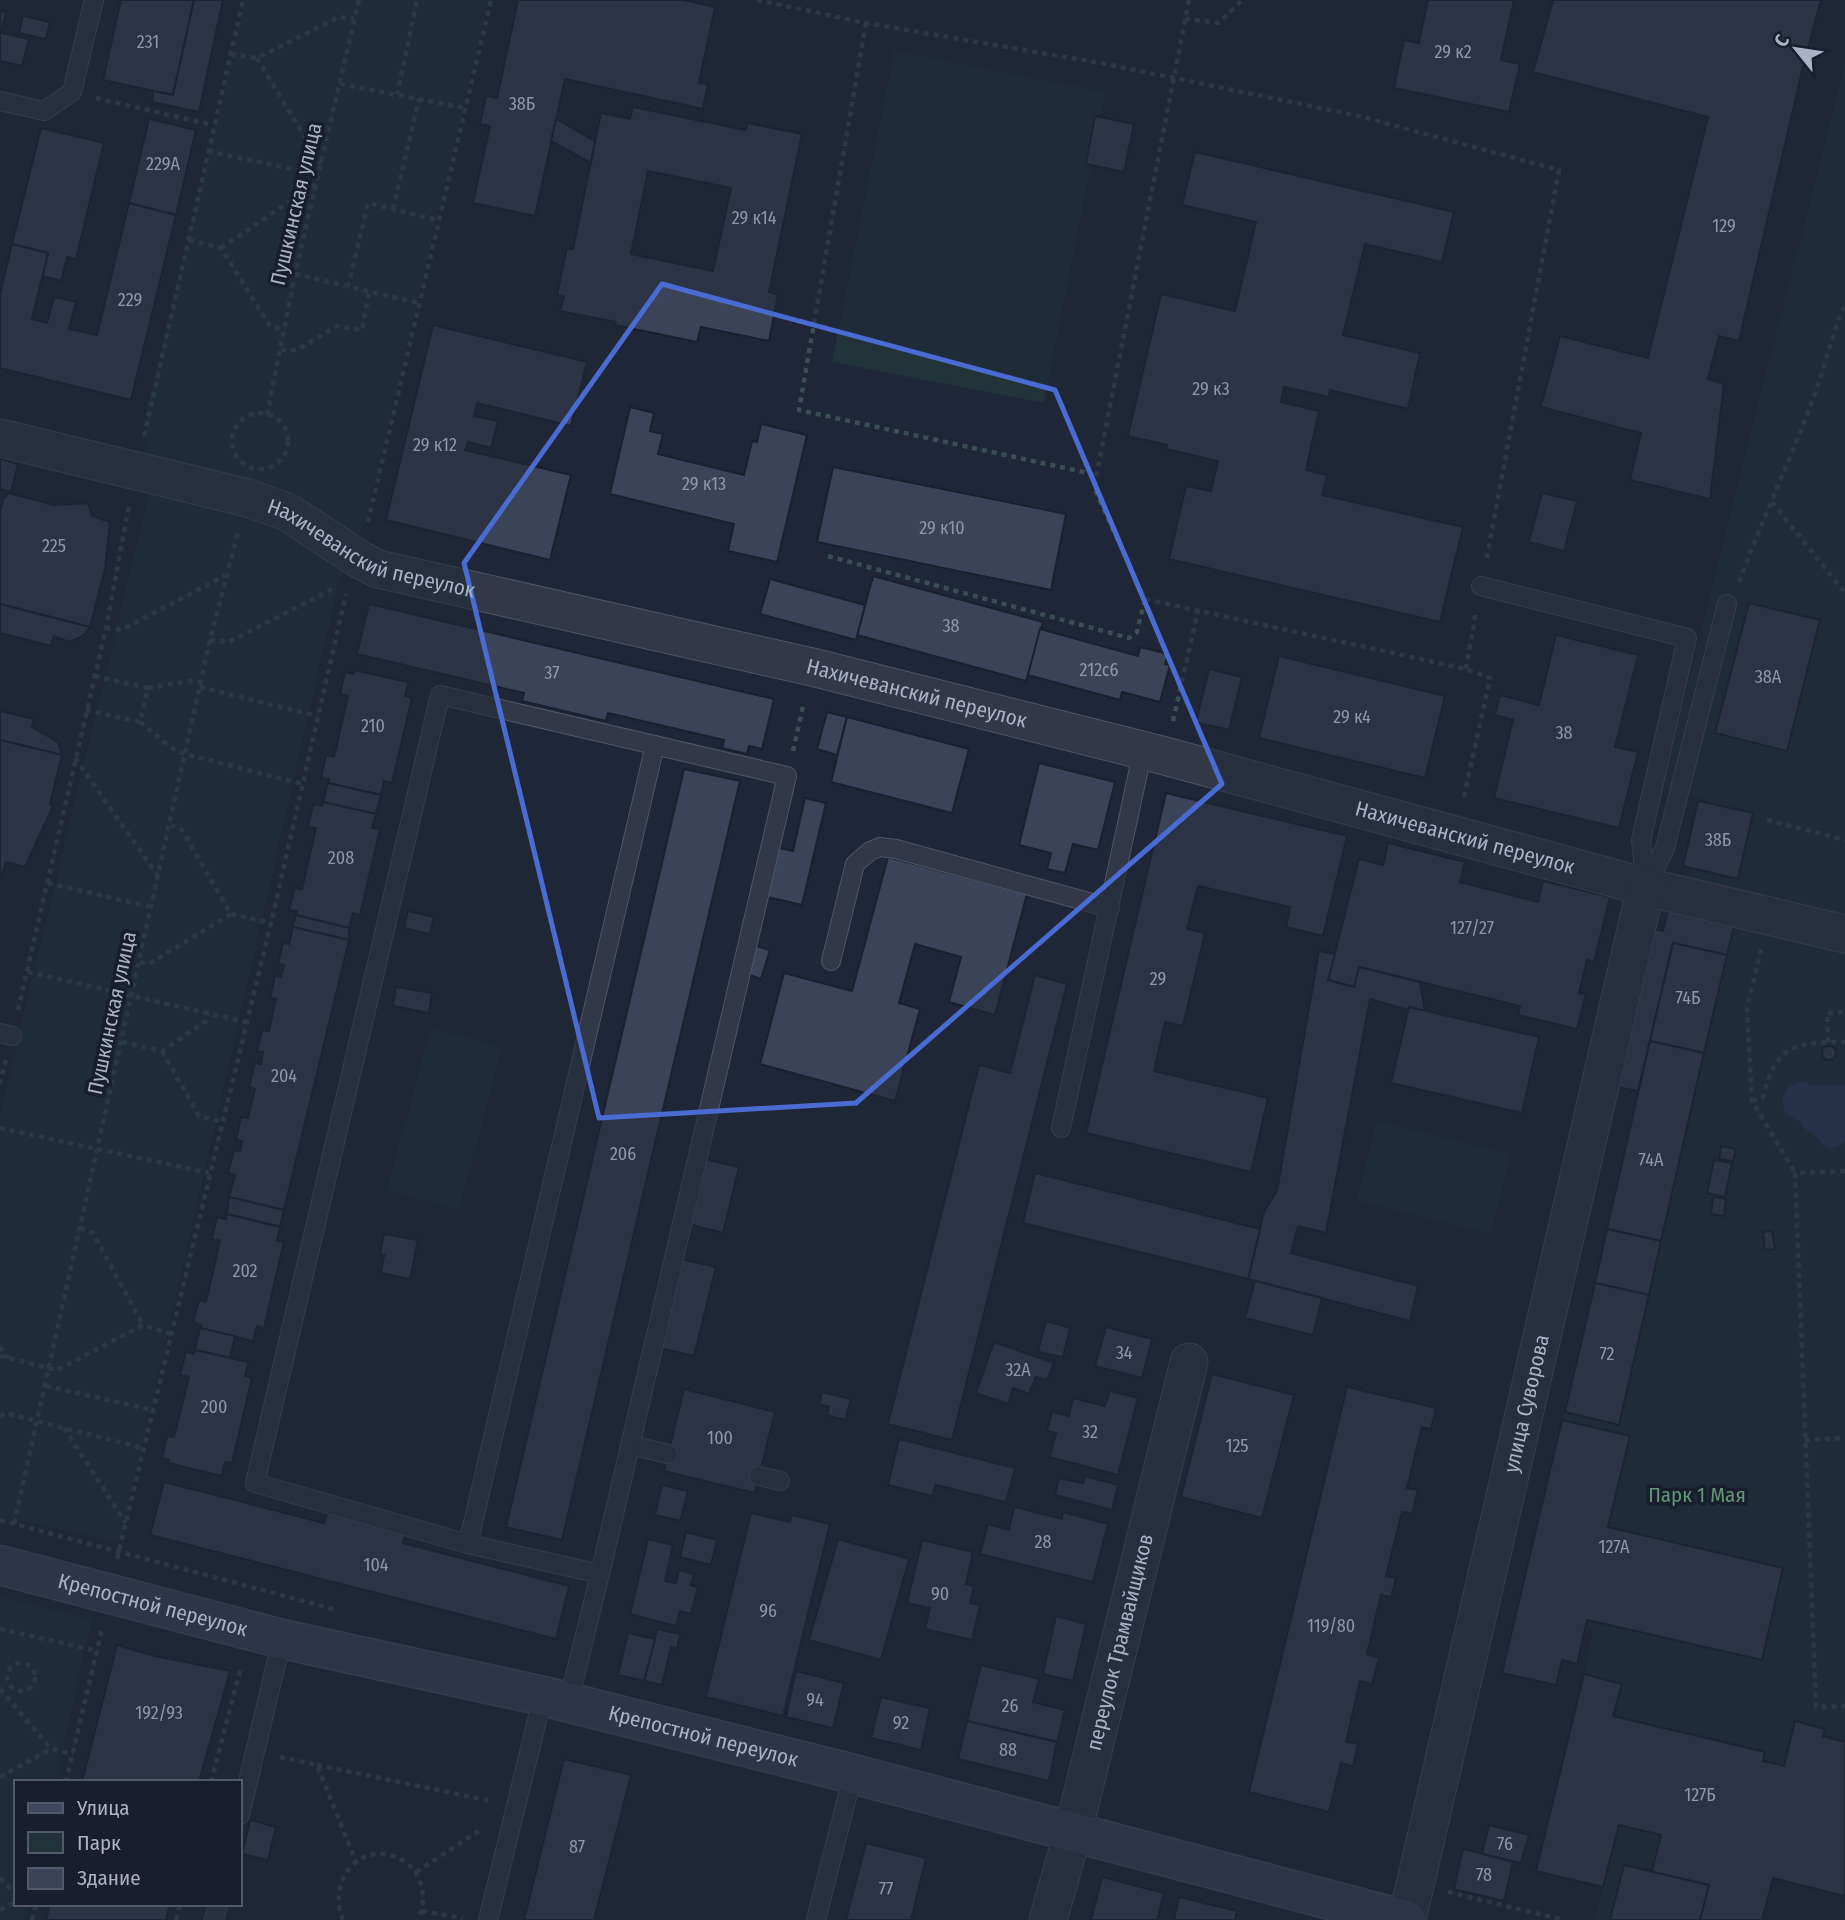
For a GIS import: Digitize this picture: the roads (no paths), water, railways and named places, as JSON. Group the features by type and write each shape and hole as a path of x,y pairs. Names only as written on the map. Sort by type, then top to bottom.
{"street":[{"name":"Нахичеванский переулок","path":"0,438 136,471 252,484 354,570 378,569 812,667 1154,753 1646,887 1845,934"},
{"name":"улица Суворова","path":"1407,1920 1646,887"},
{"name":"переулок Трамвайщиков","path":"1048,1920 1073,1832 1189,1362"},
{"name":"Крепостной переулок","path":"3,1565 282,1639 555,1700 853,1774 1407,1920"}],"lane":[{"path":"0,101 44,111 72,92 94,0"},
{"path":"1481,586 1687,638 1641,840 1646,887"},
{"path":"1646,887 1665,848 1727,604"},
{"path":"488,1920 516,1806 600,1574 787,776 440,695 255,1483 468,1544 600,1574"},
{"path":"468,1544 655,745"},
{"path":"1061,1128 1110,908 1154,753"},
{"path":"831,961 855,864 870,851 880,848 896,849 1110,908"},
{"path":"630,1445 668,1454"},
{"path":"759,1476 780,1481"},
{"path":"242,1807 282,1639"},
{"path":"816,1920 853,1774"}],"water":[{"path":"1798,1082 1812,1086 1845,1085 1845,1142 1829,1148 1784,1109 1783,1097 1786,1091"}],"park label":[{"name":"Парк 1 Мая","path":"1697,1495"}]}
